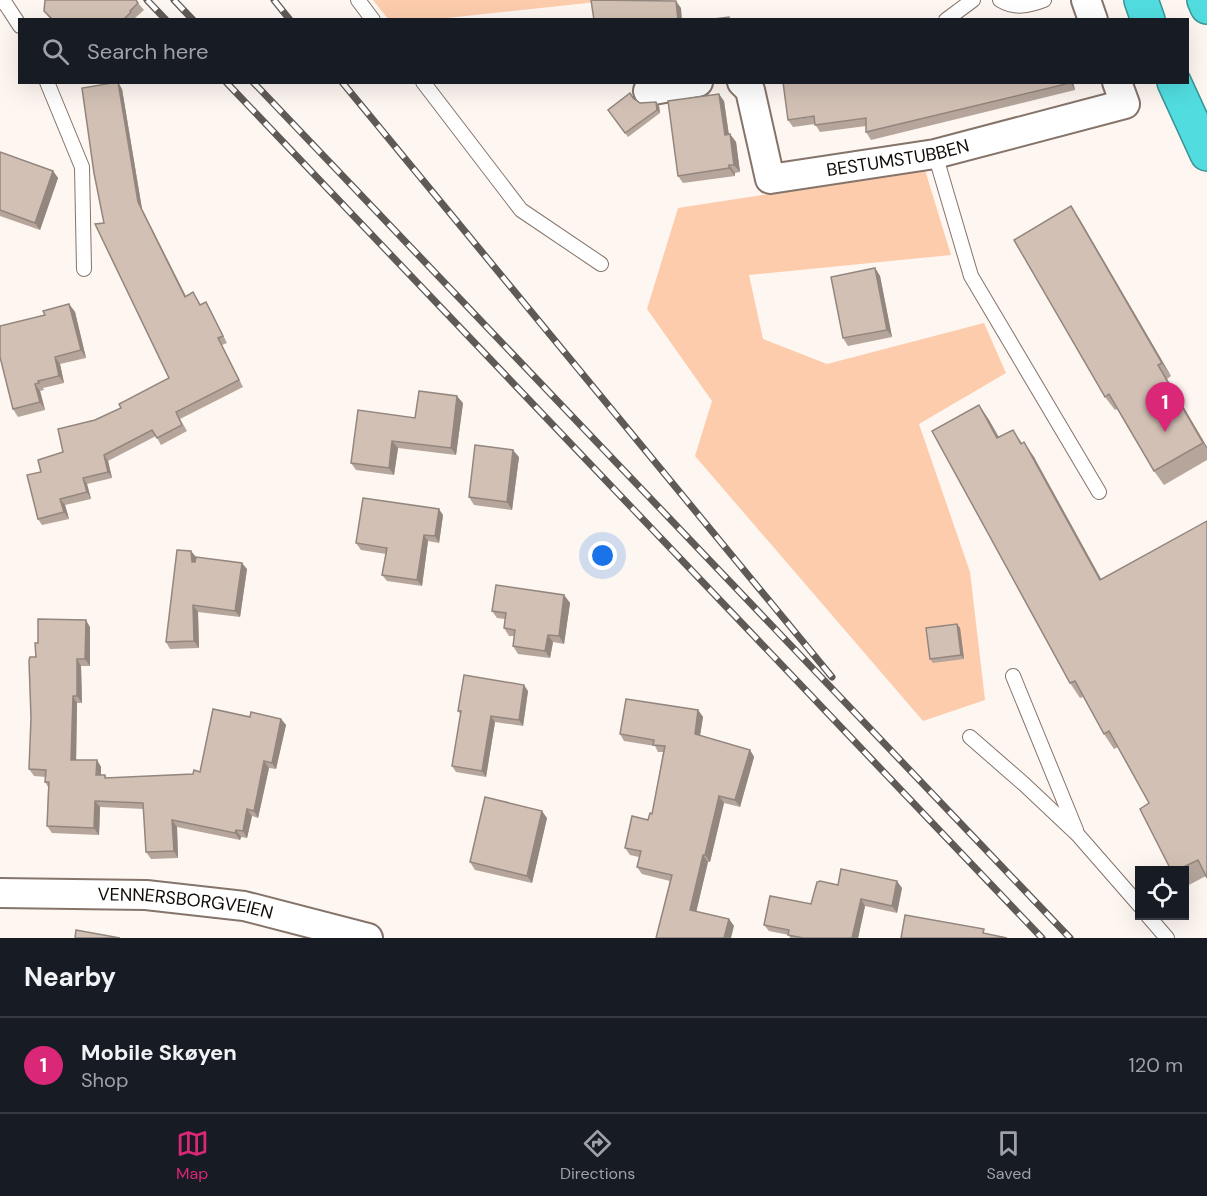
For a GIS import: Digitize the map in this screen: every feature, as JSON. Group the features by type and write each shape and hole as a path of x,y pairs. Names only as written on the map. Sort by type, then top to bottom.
{"highway":[{"path":"1141,0 1147,18"},
{"path":"1204,0 1207,7"},
{"path":"1175,84 1207,154"}],"street":[{"path":"1086,0 1092,18"},
{"path":"648,91 687,84"},
{"name":"BESTUMSTUBBEN","path":"744,84 750,90 770,179 936,154 1121,93"},
{"name":"VENNERSBORGVEIEN","path":"0,893 146,895 244,906 368,938"}],"lane":[{"path":"3,0 18,23"},
{"path":"358,0 372,18"},
{"path":"949,18 973,0"},
{"path":"1000,0 1015,6 1027,6 1044,0"},
{"path":"48,84 81,167 84,269"},
{"path":"425,84 521,210 601,264"},
{"path":"936,154 971,276 1099,492"},
{"path":"1013,676 1078,835"},
{"path":"970,737 1078,835 1135,900"},
{"path":"1152,920 1167,938"}],"shaded area":[{"path":"373,0 615,0 447,18 387,18"},
{"path":"925,170 951,255 749,275 763,339 827,364 984,323 1006,373 919,424 970,572 985,700 923,721 695,456 712,401 647,309 678,208"}],"building":[{"path":"45,0 136,0 138,3 125,18 51,18 44,11"},
{"path":"591,0 676,1 678,18 594,18"},
{"path":"118,84 138,202 185,297 193,292 200,305 206,302 223,336 218,338 239,380 176,412 182,425 157,438 152,430 104,455 108,472 83,478 87,492 60,499 64,512 38,519 27,475 41,472 38,460 63,452 58,429 95,420 121,408 119,404 169,378 95,224 104,223 94,173 82,88"},
{"path":"783,84 1066,84 866,132 866,118 815,125 814,116 788,120"},
{"path":"630,93 640,103 656,102 657,110 625,133 608,110"},
{"path":"719,94 725,135 730,134 734,165 729,165 729,168 678,176 668,101"},
{"path":"0,152 53,171 35,223 0,210"},
{"path":"1071,206 1162,363 1158,365 1203,443 1154,471 1109,394 1105,397 1014,240"},
{"path":"875,268 887,330 843,338 831,277"},
{"path":"69,304 81,350 55,357 59,376 38,381 39,383 35,384 40,402 13,409 0,357 0,326 45,315 43,311"},
{"path":"419,391 457,396 451,448 392,441 389,468 351,463 358,410 415,418"},
{"path":"979,405 997,438 1013,430 1021,444 1024,442 1100,580 1207,521 1207,878 1198,860 1185,866 1169,866 1140,809 1149,803 1109,731 1104,734 1075,681 1070,683 932,431"},
{"path":"475,445 513,450 507,502 469,497"},
{"path":"363,498 439,509 435,536 424,535 417,580 382,575 387,548 356,543"},
{"path":"177,550 191,551 192,562 195,562 196,557 242,563 235,611 193,605 194,641 166,642"},
{"path":"496,585 564,595 559,636 548,635 545,651 513,646 515,630 504,628 506,613 492,611"},
{"path":"38,619 86,620 85,659 77,659 77,696 73,696 71,760 97,760 96,775 105,775 105,778 193,774 194,770 200,772 213,709 250,717 251,712 281,719 272,763 264,761 254,811 247,809 243,831 236,830 235,833 172,820 174,851 146,852 143,803 95,801 94,828 47,826 49,782 45,782 46,770 29,769 31,718 29,660 30,657 36,657"},
{"path":"957,624 961,655 930,659 926,628"},
{"path":"464,675 524,685 519,720 491,716 482,771 452,766"},
{"path":"626,699 698,710 695,734 750,750 735,800 719,796 690,910 729,919 724,938 656,938 672,875 637,867 641,851 625,848 632,816 648,820 650,813 652,814 665,746 653,745 654,740 620,734"},
{"path":"485,797 542,811 527,876 470,862"},
{"path":"841,869 897,881 892,906 861,899 852,938 803,938 788,935 789,930 764,925 770,896 811,904 817,882 838,885"},
{"path":"905,915 984,929 983,933 1007,938 901,938"},
{"path":"76,930 120,938 75,938"}],"railway":[{"path":"147,0 164,18"},
{"path":"174,0 191,18"},
{"path":"274,0 288,18"},
{"path":"228,84 1042,938"},
{"path":"255,84 1070,938"},
{"path":"344,84 832,677"}],"place":[{"name":"Mobile Skøyen","path":"1165,432"}]}
